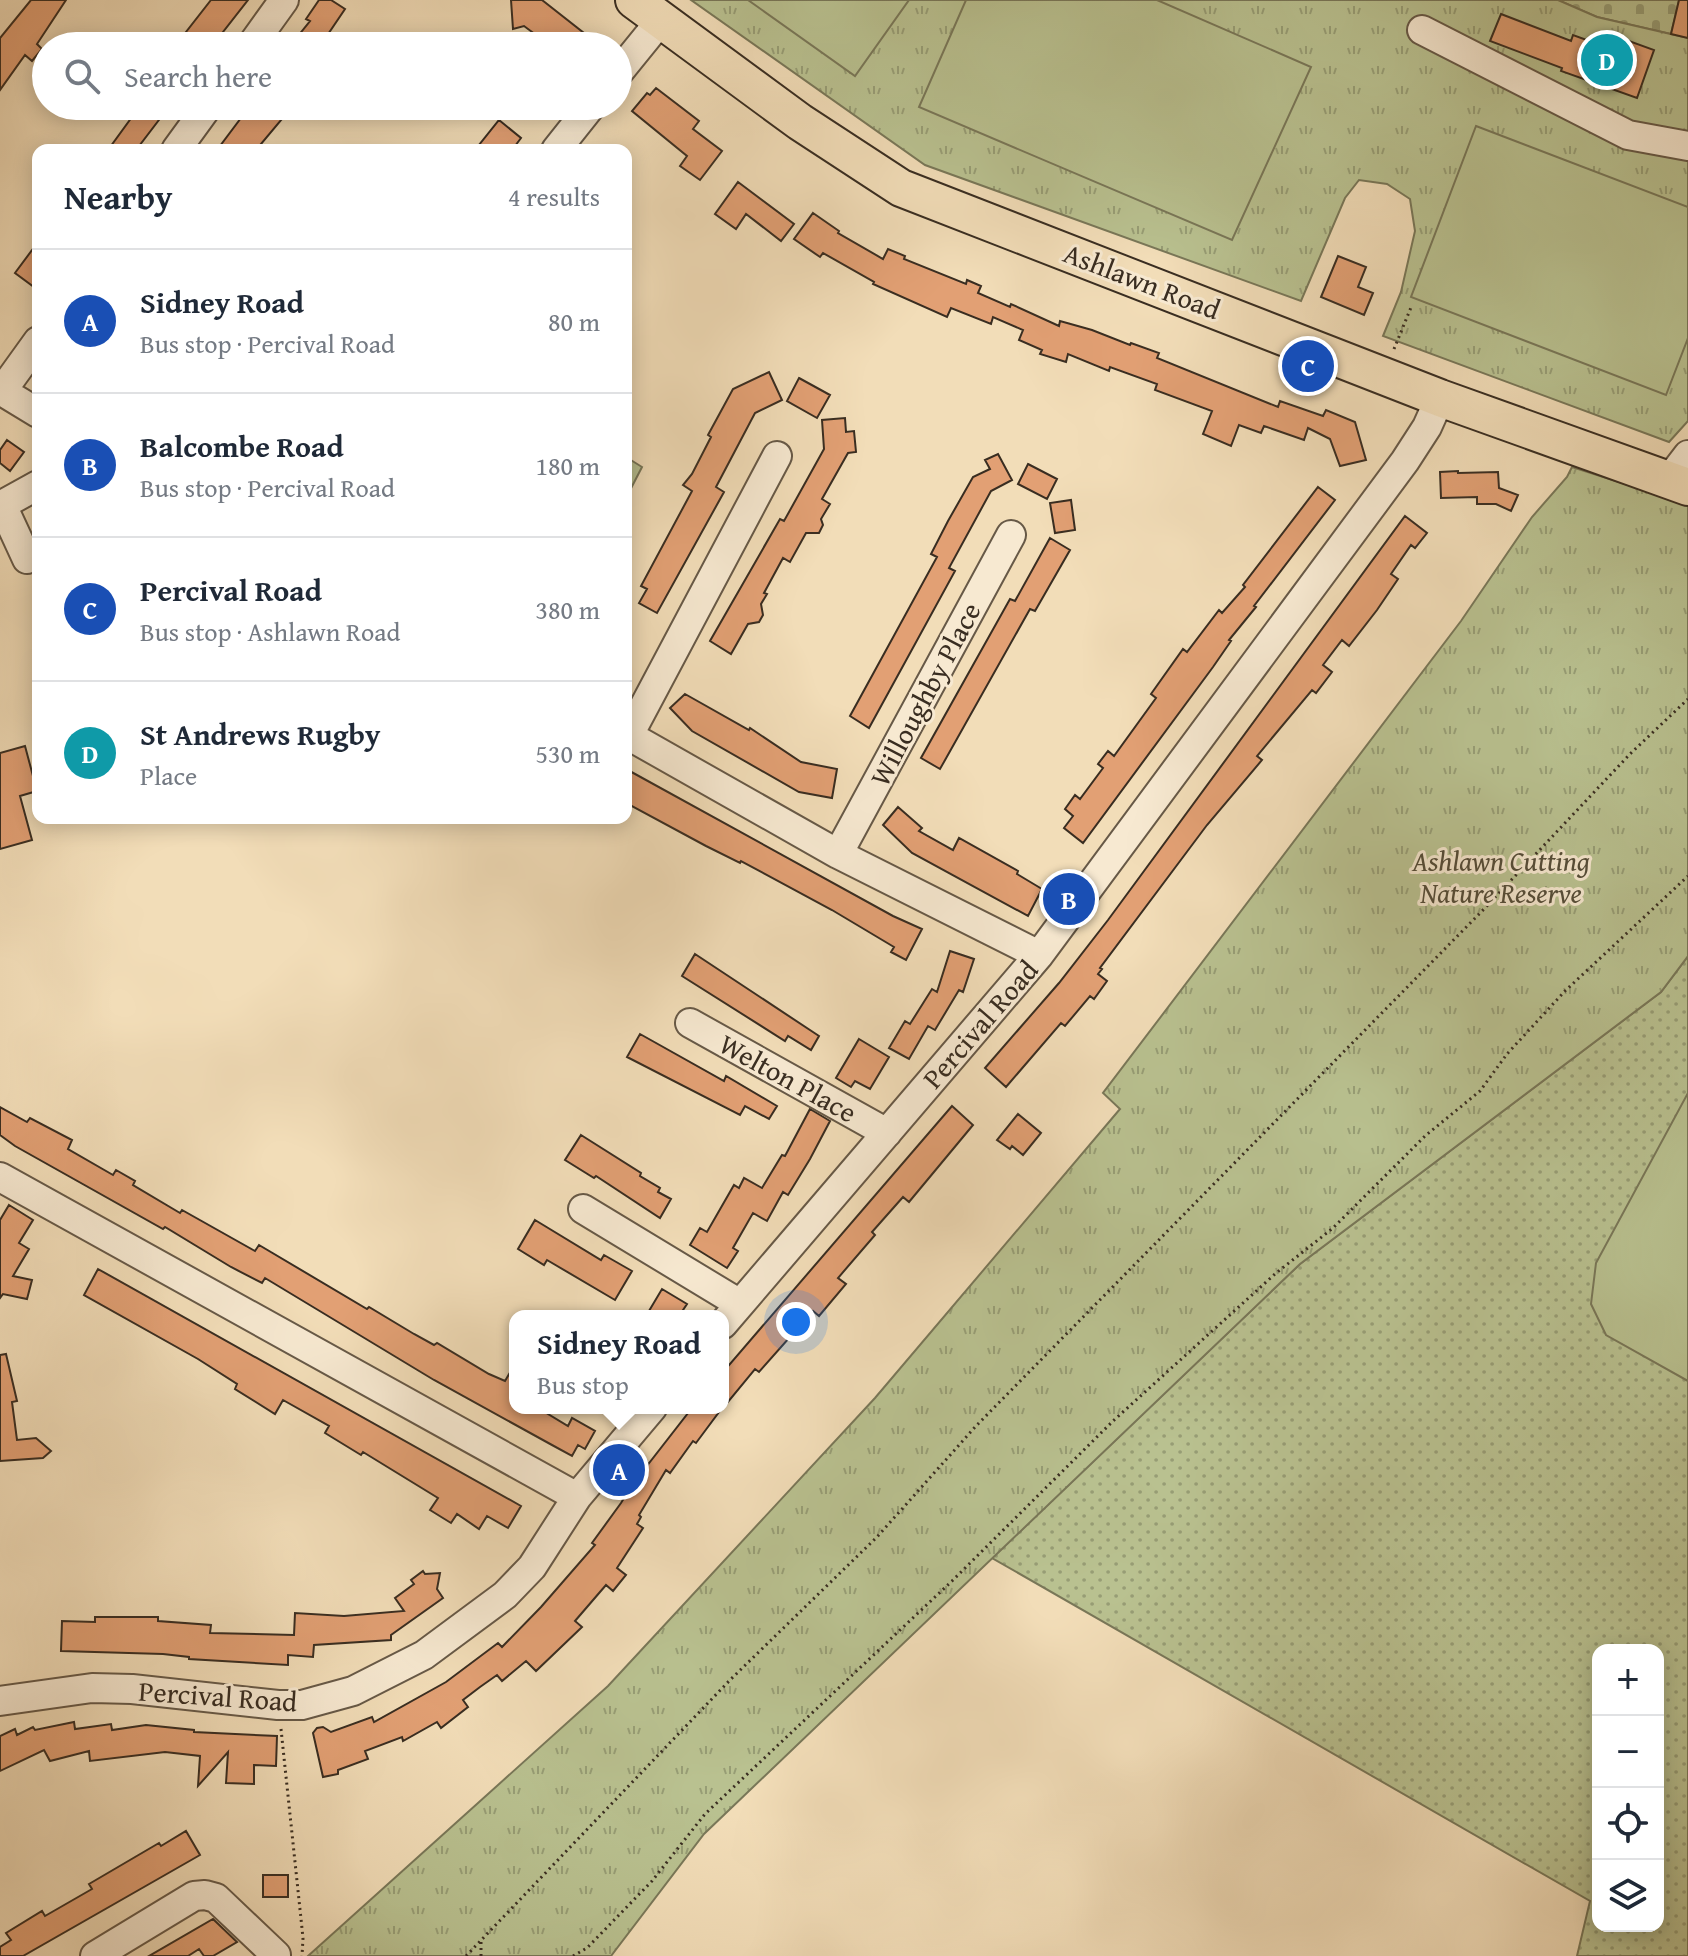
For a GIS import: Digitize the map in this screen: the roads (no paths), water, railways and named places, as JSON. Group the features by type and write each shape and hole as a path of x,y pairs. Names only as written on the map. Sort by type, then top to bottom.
{"main road":[{"name":"Ashlawn Road","path":"648,10 800,122 901,188 1440,398 1681,474"}],"street":[{"path":"261,32 284,0"},
{"path":"632,44 648,10"},
{"path":"1422,30 1628,135 1688,146"},
{"path":"180,144 198,120"},
{"path":"561,144 580,120"},
{"path":"32,349 1,390 32,409"},
{"name":"Percival Road","path":"731,1314 1039,955 1405,461 1427,427 1440,398"},
{"path":"632,725 777,456"},
{"path":"27,559 1,506 32,488"},
{"name":"Willoughby Place","path":"838,854 1011,535"},
{"path":"632,737 838,854 1039,955"},
{"name":"Welton Place","path":"690,1023 887,1133"},
{"path":"0,1177 577,1497"},
{"path":"583,1209 725,1310"},
{"name":"Percival Road","path":"0,1701 92,1688 302,1705 353,1691 424,1655 514,1586 532,1567 577,1497 647,1414"},
{"path":"95,1956 194,1896 205,1895 216,1898 276,1955"}],"place":[{"name":"St Andrews Rugby","path":"1607,60"},
{"name":"Percival Road","path":"1308,366"},
{"name":"Balcombe Road","path":"1069,899"},
{"name":"Sidney Road","path":"619,1470"}],"park label":[{"name":"Ashlawn Cutting Nature Reserve","path":"1501,877"}]}
